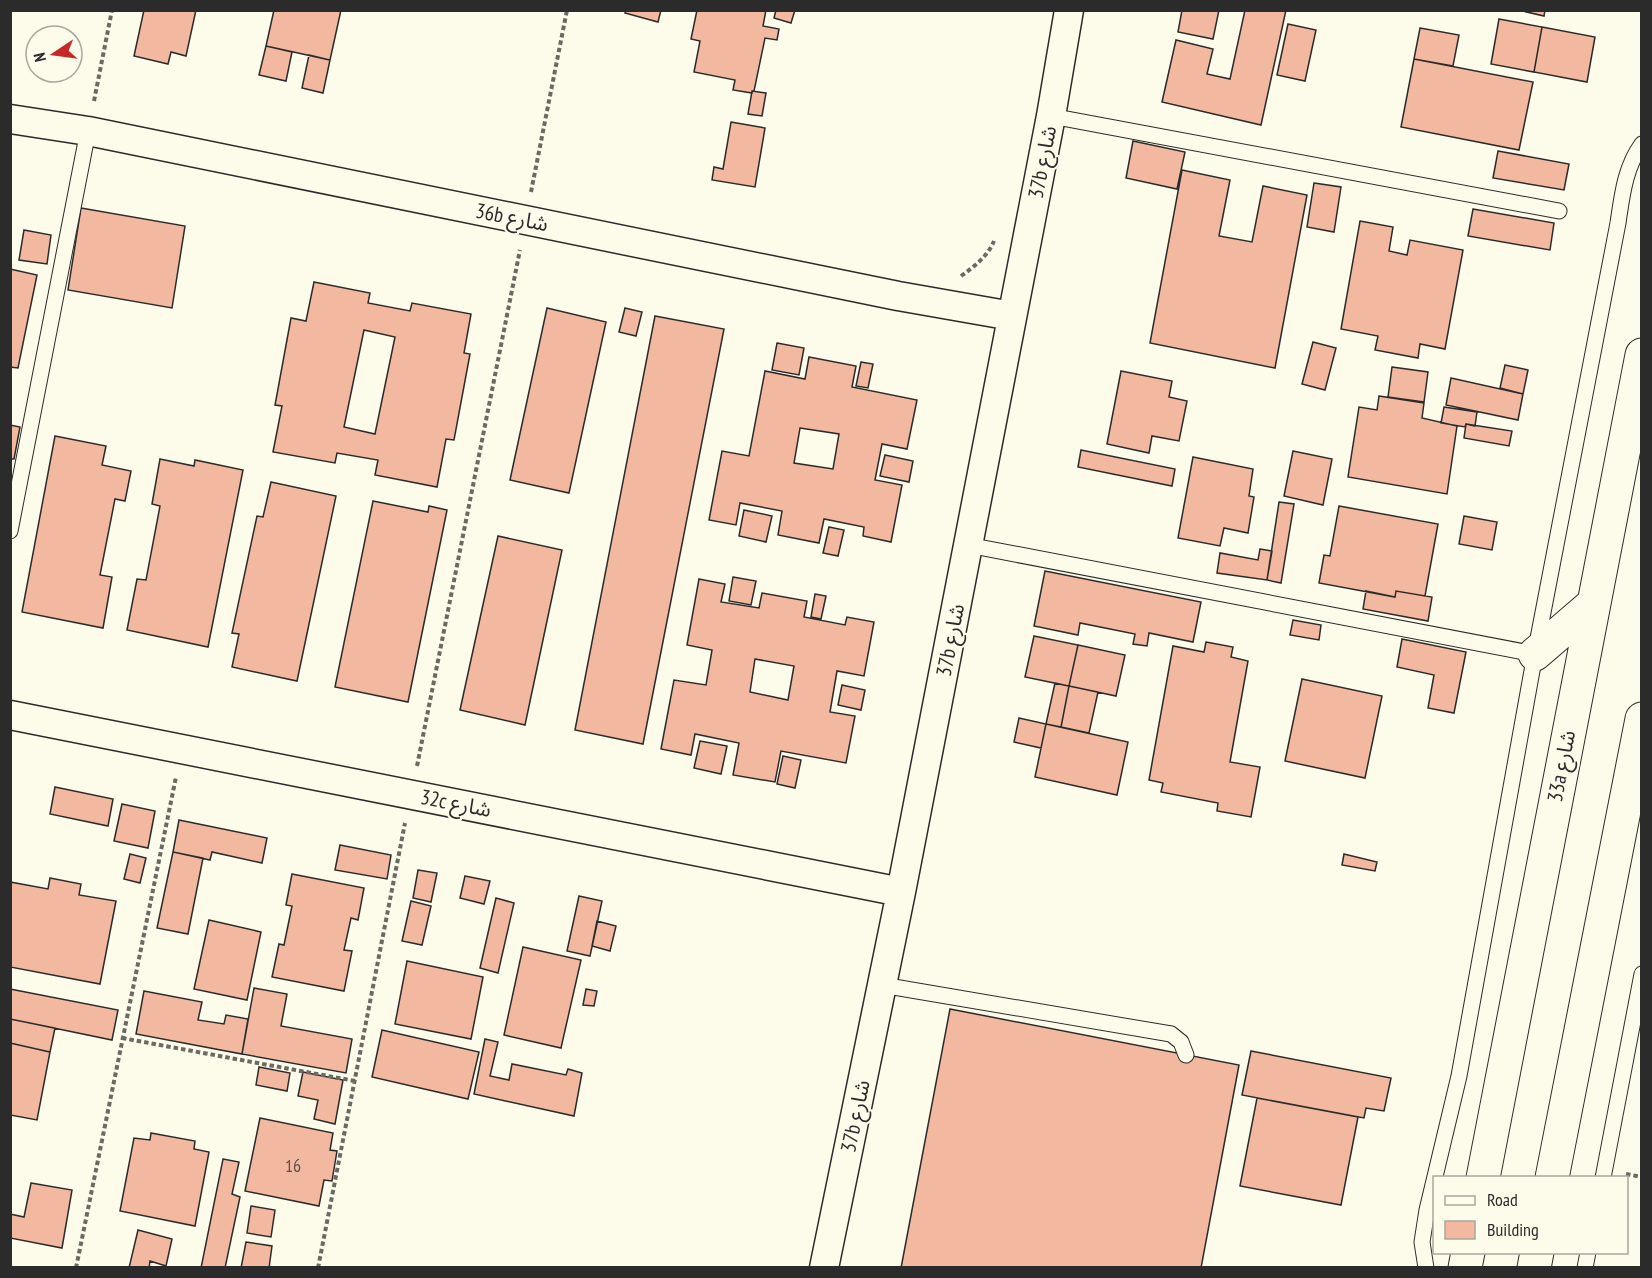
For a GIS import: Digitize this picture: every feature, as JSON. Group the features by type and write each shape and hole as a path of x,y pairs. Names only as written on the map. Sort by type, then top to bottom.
{"street":[{"name":"37b شارع","path":"825,1268 901,892 1051,116 1069,10"},
{"name":"36b شارع","path":"10,119 88,131 898,296 1012,316"},
{"name":"33a شارع","path":"1482,1176 1641,355"},
{"path":"1535,654 1592,605"},
{"name":"32c شارع","path":"10,715 901,892"},
{"path":"1552,1176 1641,719"}],"lane":[{"path":"1051,116 1559,211"},
{"path":"10,531 88,131"},
{"path":"1435,1176 1459,1076 1535,654 1623,190 1629,168 1641,144"},
{"path":"968,545 1535,654"},
{"path":"1604,1176 1641,974"},
{"path":"882,985 1171,1034 1181,1042 1186,1055"},
{"path":"1426,1268 1422,1242 1433,1185"}],"path":[{"path":"88,131 112,10"},
{"path":"318,1268 567,10"},
{"path":"952,278 961,276 977,265 990,250 998,232"},
{"path":"76,1268 182,749"},
{"path":"122,1038 355,1081"}],"building":[{"path":"144,10 196,10 186,56 171,52 168,64 134,56"},
{"path":"274,10 341,10 330,60 266,46"},
{"path":"626,10 661,10 658,22 625,13"},
{"path":"697,10 766,10 763,26 779,29 777,40 765,38 752,93 733,90 735,80 694,72 700,41 691,39"},
{"path":"776,10 795,10 791,23 774,18"},
{"path":"1182,10 1219,10 1213,39 1178,32"},
{"path":"1245,10 1286,10 1261,125 1162,102 1176,40 1213,49 1207,74 1230,79"},
{"path":"1518,10 1545,10 1544,16"},
{"path":"1499,19 1542,27 1534,72 1491,64"},
{"path":"1288,24 1316,30 1305,81 1277,75"},
{"path":"1542,27 1595,37 1587,82 1534,72"},
{"path":"1420,28 1459,35 1453,66 1414,59"},
{"path":"266,46 292,52 286,81 259,75"},
{"path":"309,55 330,60 323,93 302,88"},
{"path":"1414,59 1533,82 1519,150 1401,127"},
{"path":"752,91 766,93 762,116 748,114"},
{"path":"731,122 765,128 755,187 712,180 714,167 723,169"},
{"path":"1133,141 1185,152 1177,189 1126,178"},
{"path":"1498,151 1569,164 1564,190 1493,178"},
{"path":"1182,170 1230,180 1219,236 1252,242 1263,186 1307,195 1275,368 1150,343"},
{"path":"1314,183 1341,187 1334,232 1307,227"},
{"path":"81,208 185,226 172,308 68,290"},
{"path":"1473,209 1554,223 1550,250 1468,236"},
{"path":"1360,221 1393,227 1389,251 1407,255 1410,240 1463,250 1445,349 1420,344 1418,358 1375,350 1378,336 1341,329"},
{"path":"24,230 51,235 47,264 19,260"},
{"path":"10,269 37,275 18,368 10,367"},
{"path":"314,282 370,293 368,303 410,311 412,303 471,314 464,353 470,354 454,440 446,439 437,487 375,475 378,460 337,453 335,463 273,452 282,406 275,405 291,318 306,321","holes":["364,330 395,337 375,434 344,427"]},
{"path":"547,308 606,322 569,493 510,480"},
{"path":"625,308 642,312 636,336 619,332"},
{"path":"655,316 724,329 643,744 575,730"},
{"path":"1313,342 1336,348 1325,390 1302,384"},
{"path":"777,343 804,348 799,375 772,370"},
{"path":"809,357 856,366 852,387 917,400 907,449 882,444 875,480 902,485 891,542 863,536 864,527 824,519 819,543 778,535 782,511 740,503 736,525 709,520 722,451 749,456 765,371 805,379","holes":["800,428 839,434 833,469 794,463"]},
{"path":"861,362 873,364 868,388 856,386"},
{"path":"1505,365 1528,370 1523,394 1500,388"},
{"path":"1392,367 1428,372 1424,402 1388,397"},
{"path":"1121,371 1172,381 1169,397 1187,401 1179,441 1152,436 1149,453 1107,444"},
{"path":"1451,378 1523,394 1518,420 1446,405"},
{"path":"1379,396 1424,403 1422,418 1457,426 1447,494 1348,477 1359,407 1377,410"},
{"path":"1444,407 1477,412 1475,426 1466,424 1465,427 1441,423"},
{"path":"1466,424 1512,431 1509,446 1464,438"},
{"path":"10,425 20,427 14,459 10,459"},
{"path":"55,436 106,446 102,465 131,471 125,501 115,499 100,575 112,577 103,628 22,612"},
{"path":"1081,450 1175,469 1172,486 1078,467"},
{"path":"1293,451 1332,459 1323,505 1284,496"},
{"path":"885,455 913,461 909,482 880,476"},
{"path":"1193,457 1253,469 1249,496 1254,497 1248,533 1224,528 1220,546 1178,538"},
{"path":"160,459 194,466 195,460 243,470 208,647 127,630 137,579 146,580 160,506 152,504"},
{"path":"271,482 336,496 297,681 232,667 239,634 232,633 257,516 263,517"},
{"path":"373,501 428,512 429,506 447,510 408,702 335,687"},
{"path":"1279,502 1294,504 1281,583 1267,580"},
{"path":"1339,506 1438,524 1425,596 1396,591 1395,597 1319,583 1324,555 1330,556"},
{"path":"744,510 772,516 766,542 739,536"},
{"path":"1464,516 1497,522 1492,550 1459,544"},
{"path":"829,527 844,530 838,556 823,553"},
{"path":"498,536 562,550 525,725 460,710"},
{"path":"1260,549 1272,551 1267,580 1217,573 1220,553 1258,560"},
{"path":"1045,571 1201,602 1193,642 1149,633 1147,646 1133,644 1135,634 1080,623 1078,635 1034,626"},
{"path":"733,577 756,581 751,605 729,601"},
{"path":"699,579 725,584 721,602 759,608 762,593 807,601 804,617 845,625 847,617 874,622 864,676 837,671 830,712 855,716 846,763 781,751 775,782 733,775 739,743 695,734 691,755 661,749 674,680 706,685 712,650 687,645","holes":["755,659 794,666 788,700 750,692"]},
{"path":"1366,591 1395,597 1396,591 1432,597 1428,621 1363,609"},
{"path":"815,594 826,596 821,619 811,617"},
{"path":"1293,620 1321,625 1319,640 1290,635"},
{"path":"1034,636 1078,645 1069,686 1025,677"},
{"path":"1402,639 1466,652 1454,713 1428,708 1434,675 1397,667"},
{"path":"1206,642 1233,647 1231,657 1248,661 1230,762 1260,767 1251,817 1217,811 1218,803 1161,792 1163,783 1149,780 1173,646 1204,652"},
{"path":"1078,645 1125,655 1116,696 1069,686"},
{"path":"1302,679 1382,696 1365,778 1285,761"},
{"path":"1055,683 1069,686 1061,727 1046,724"},
{"path":"842,685 865,690 861,710 838,705"},
{"path":"1069,686 1098,692 1089,733 1061,727"},
{"path":"1019,718 1046,724 1041,748 1014,742"},
{"path":"1046,724 1128,742 1117,795 1035,777"},
{"path":"700,741 727,746 721,774 694,768"},
{"path":"783,756 801,760 795,788 777,784"},
{"path":"55,787 113,799 108,826 50,814"},
{"path":"122,804 155,811 148,848 114,841"},
{"path":"179,820 267,838 262,863 212,852 210,860 173,852"},
{"path":"340,845 391,855 387,879 335,870"},
{"path":"173,852 203,858 188,934 157,928"},
{"path":"130,854 146,858 140,883 124,879"},
{"path":"1344,854 1377,862 1375,871 1342,865"},
{"path":"418,870 437,873 431,902 413,898"},
{"path":"292,874 364,888 358,920 351,918 344,950 352,951 344,991 272,977 279,944 284,945 292,906 286,905"},
{"path":"465,876 490,881 484,904 460,898"},
{"path":"50,878 81,884 79,895 116,901 100,984 10,967 10,882 48,889"},
{"path":"579,896 602,901 590,956 567,951"},
{"path":"496,898 514,903 498,973 480,968"},
{"path":"411,901 431,906 422,945 402,941"},
{"path":"209,920 261,932 247,1000 194,989"},
{"path":"597,921 616,926 610,951 592,946"},
{"path":"523,947 581,960 561,1048 504,1035"},
{"path":"407,961 483,977 471,1039 395,1024"},
{"path":"254,988 287,994 281,1026 352,1039 346,1073 242,1054"},
{"path":"10,989 118,1010 112,1040 10,1019"},
{"path":"586,989 597,991 594,1006 583,1005"},
{"path":"144,991 202,1002 198,1020 224,1024 226,1015 248,1019 242,1054 136,1034"},
{"path":"950,1009 1239,1065 1201,1268 901,1268"},
{"path":"10,1019 55,1028 50,1052 10,1043"},
{"path":"382,1030 479,1052 468,1099 372,1077"},
{"path":"485,1039 498,1042 490,1076 509,1080 512,1064 566,1075 568,1069 582,1073 574,1116 474,1094"},
{"path":"10,1043 50,1052 37,1120 10,1115"},
{"path":"1251,1051 1391,1078 1384,1111 1366,1108 1364,1118 1242,1095"},
{"path":"259,1067 290,1073 287,1091 256,1085"},
{"path":"303,1072 343,1080 335,1124 314,1119 318,1100 298,1096"},
{"path":"1257,1098 1358,1117 1341,1205 1240,1186"},
{"path":"260,1118 333,1133 330,1150 337,1151 332,1181 324,1180 319,1206 245,1191"},
{"path":"151,1133 195,1141 194,1149 209,1152 195,1226 120,1211 134,1138 150,1140"},
{"path":"223,1159 239,1162 232,1194 240,1197 225,1268 201,1268"},
{"path":"31,1183 72,1190 62,1248 10,1238 10,1214 24,1217"},
{"path":"251,1206 275,1210 271,1237 247,1233"},
{"path":"138,1230 172,1239 166,1266 150,1261 149,1268 129,1268"},
{"path":"246,1242 272,1246 269,1268 241,1268"}]}
